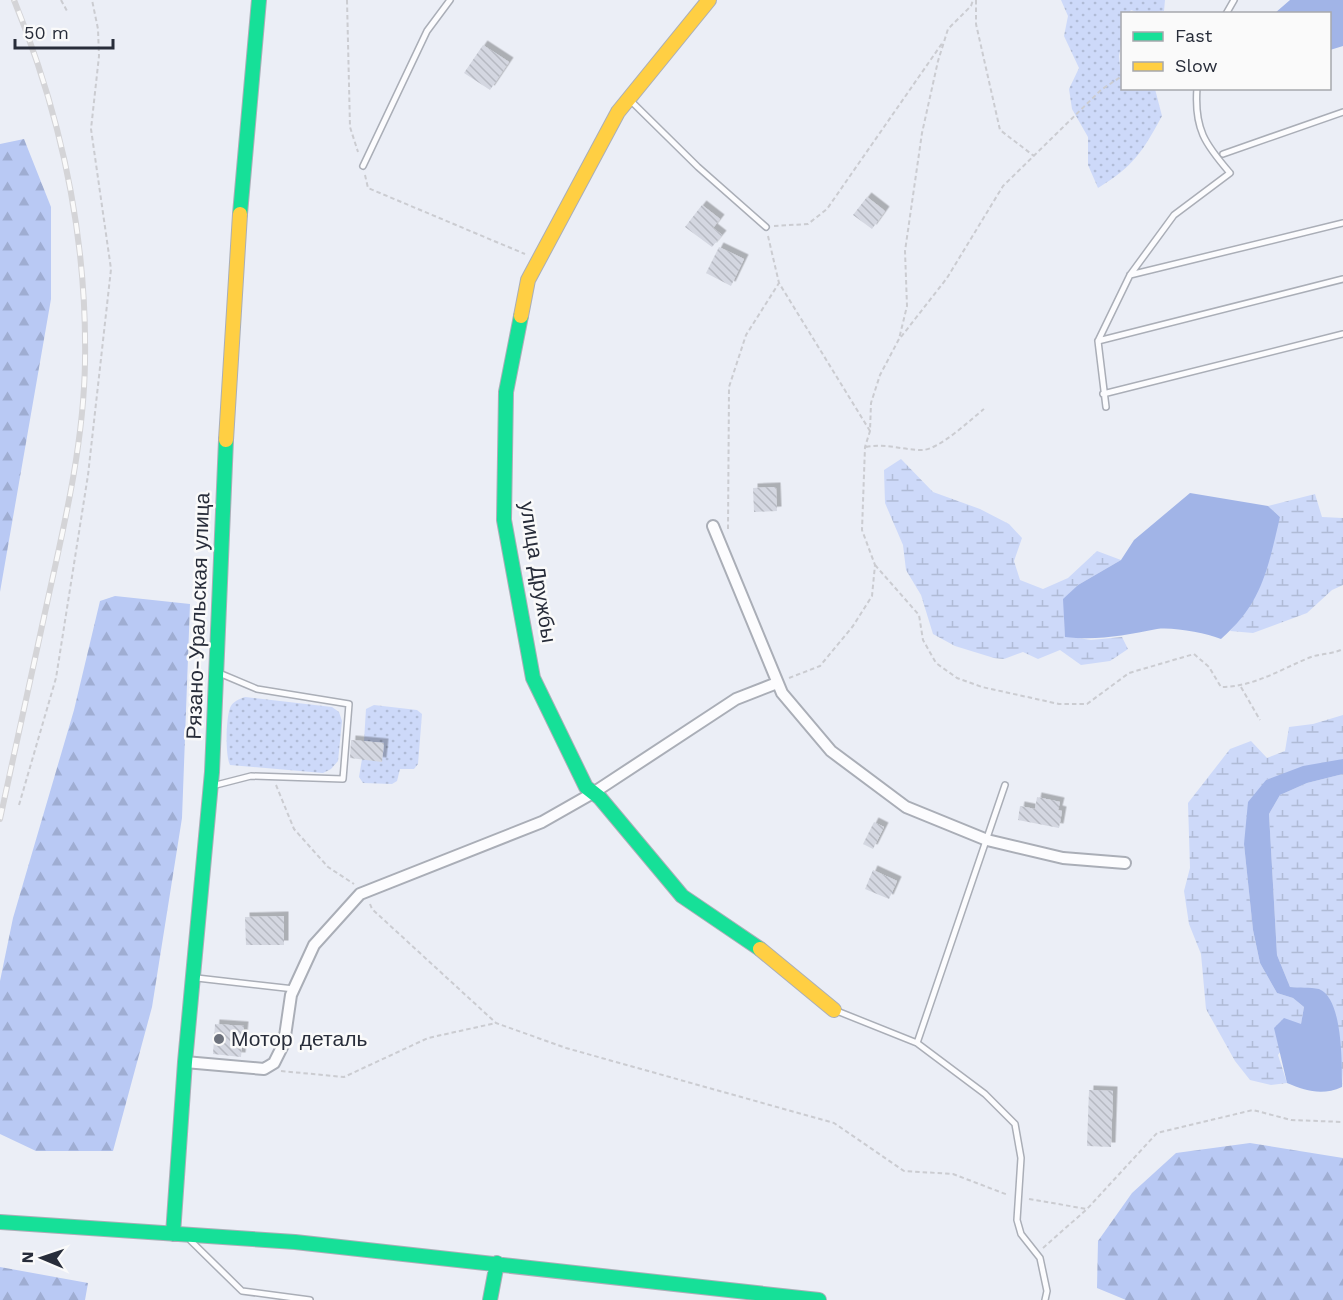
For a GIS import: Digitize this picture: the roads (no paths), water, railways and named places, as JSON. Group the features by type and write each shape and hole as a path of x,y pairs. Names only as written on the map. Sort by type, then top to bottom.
{"main road":[{"name":"Рязано-Уральская улица","path":"179,1234 185,1062 211,787 219,673 228,391 243,167 259,0"},
{"name":"улица Дружбы","path":"710,0 618,112 528,280 506,392 504,520 533,678 586,787 682,896 752,943 834,1010"},
{"path":"0,1222 295,1242 819,1300"},
{"path":"490,1300 497,1263"}],"street":[{"path":"713,526 782,693 831,751 906,807 987,840 1063,858 1125,863"},
{"path":"185,1062 264,1069 274,1063 284,1043 294,989 314,945 360,894 542,822 593,793 736,699 777,683"}],"lane":[{"path":"363,166 427,30 450,0"},
{"path":"1106,407 1098,341 1130,275 1174,215 1230,173 1205,143 1196,108 1197,90"},
{"path":"628,99 698,167 766,227"},
{"path":"1223,154 1343,111"},
{"path":"1130,275 1343,223"},
{"path":"1098,341 1343,279"},
{"path":"1103,394 1343,334"},
{"path":"211,787 251,776 343,779 349,704 257,689 219,673"},
{"path":"917,1042 1005,785"},
{"path":"193,978 294,989"},
{"path":"834,1010 917,1042 985,1094 1015,1124 1021,1158 1017,1220 1021,1234 1036,1254 1047,1291 1045,1300"},
{"path":"179,1234 242,1290 310,1300"}],"railway":[{"path":"0,819 68,507 78,449 85,361 81,268 68,177 45,87 14,0"}],"place":[{"name":"Мотор деталь","path":"219,1039"}]}
